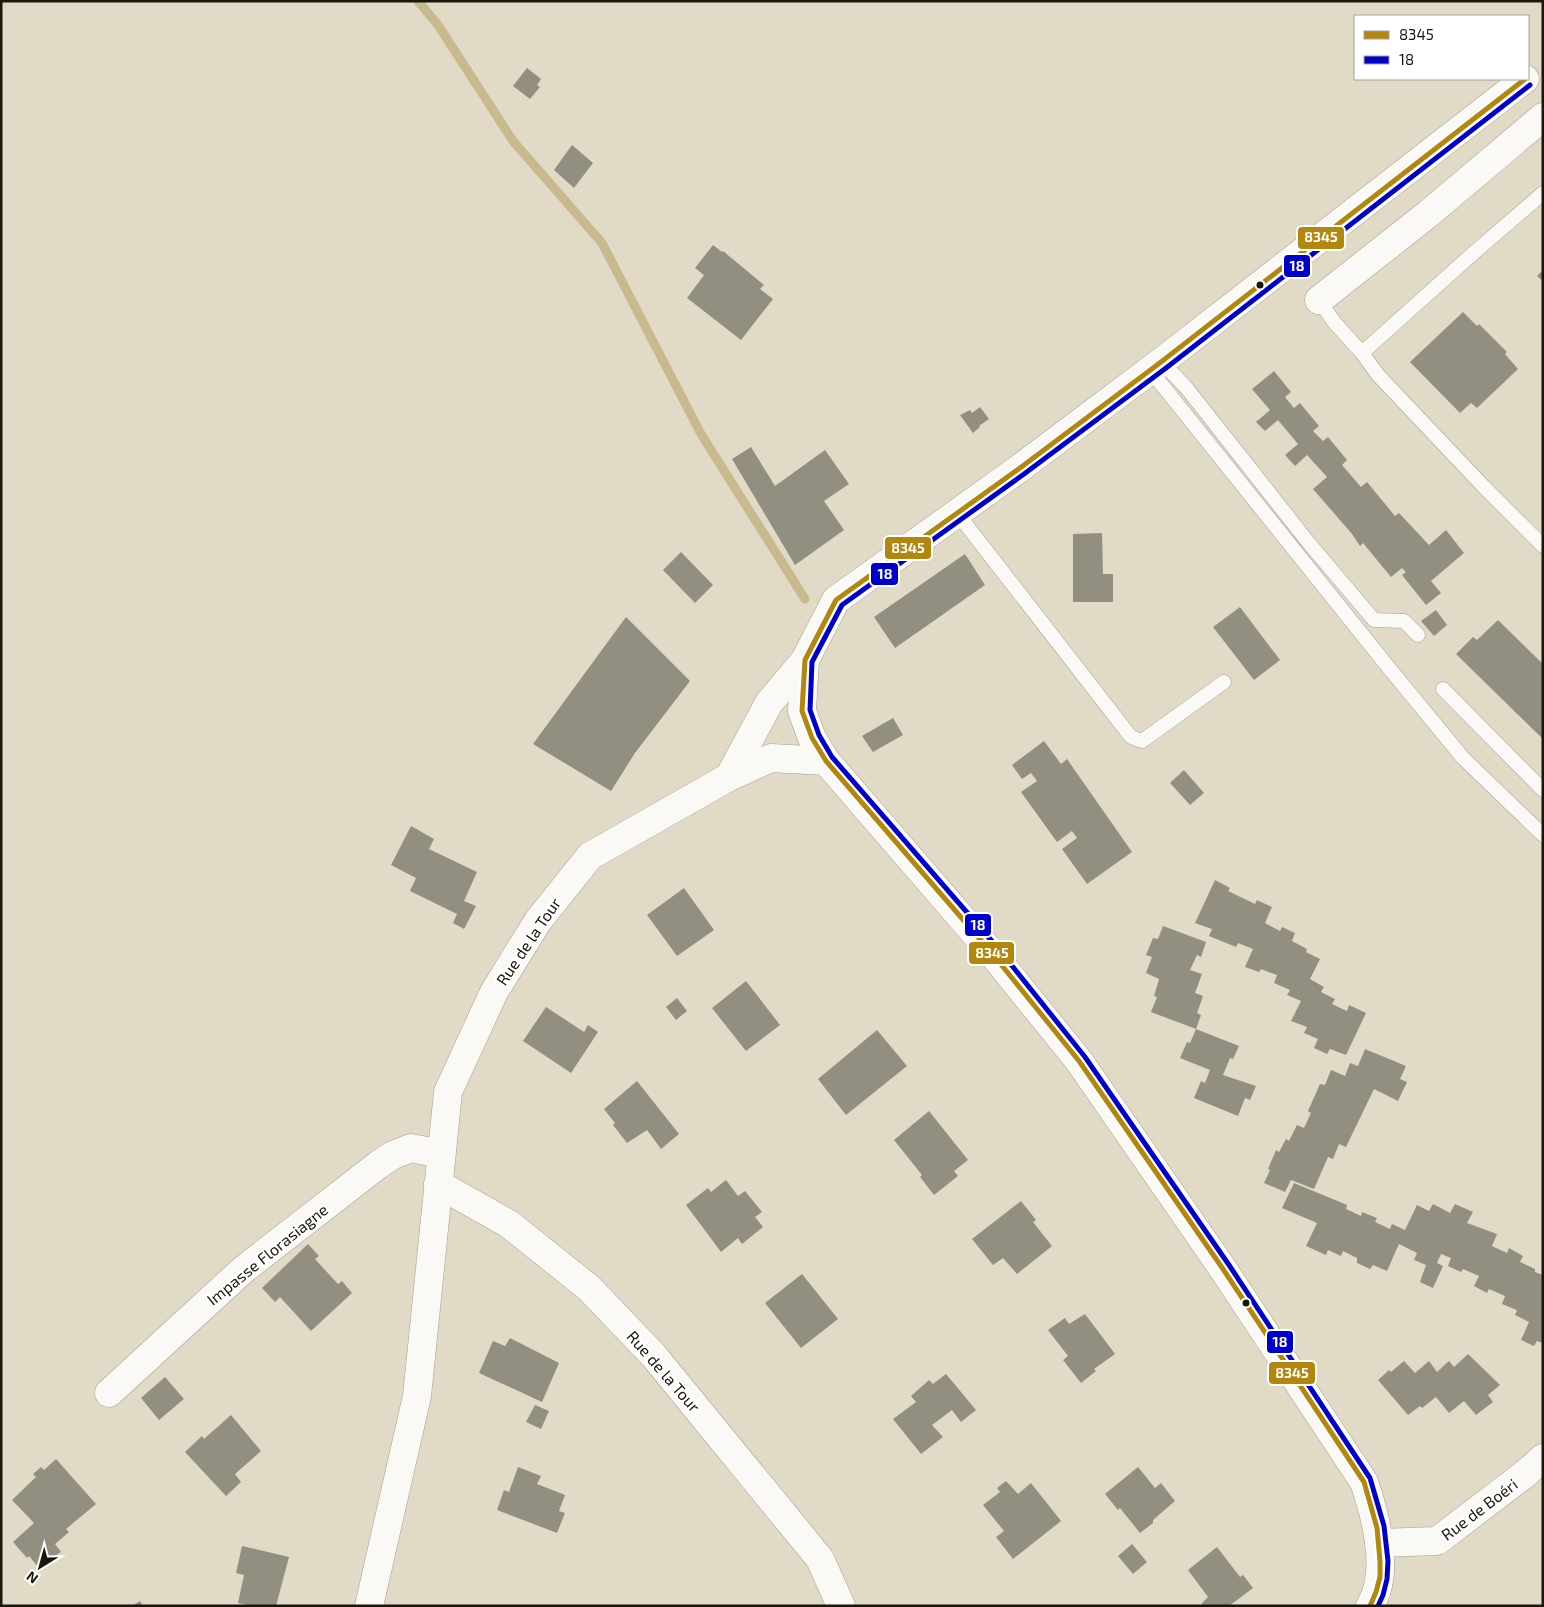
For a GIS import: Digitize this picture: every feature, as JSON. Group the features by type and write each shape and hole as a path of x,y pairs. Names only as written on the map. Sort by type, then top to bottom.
{"street":[{"path":"1529,75 1543,64"},
{"path":"729,778 769,703 805,660 836,600 957,514 1155,366 1524,80"},
{"path":"1320,300 1428,214 1543,117"},
{"path":"805,660 802,711 812,738 826,761 991,952 1079,1061 1223,1270 1364,1482 1375,1514 1379,1543 1380,1579 1374,1600 1370,1606"},
{"name":"Rue de la Tour","path":"369,1606 417,1396 448,1092 494,992 538,921 590,856 729,778 771,758 826,761"},
{"name":"Impasse Florasiagne","path":"109,1394 244,1269 378,1165 393,1155 411,1148 441,1154"},
{"name":"Rue de la Tour","path":"438,1184 509,1224 596,1295 654,1356 820,1559 841,1606"},
{"name":"Rue de Boéri","path":"1379,1543 1437,1541 1525,1474 1543,1458"}],"lane":[{"path":"1362,353 1469,256 1543,193"},
{"path":"1320,300 1334,322 1362,353 1378,375 1543,546"},
{"path":"1155,366 1185,386 1308,542 1374,620 1404,622 1418,635"},
{"path":"1155,366 1389,668 1463,758 1543,835"},
{"path":"957,514 1131,737 1142,741 1224,682"},
{"path":"1443,690 1543,790"}],"building":[{"path":"527,68 541,79 537,85 540,87 530,99 513,86"},
{"path":"572,145 593,163 574,188 554,170"},
{"path":"713,245 764,285 760,289 773,299 741,340 687,298 704,275 695,268"},
{"path":"1543,270 1543,281 1537,276"},
{"path":"1463,312 1477,326 1479,324 1507,352 1505,354 1518,369 1477,408 1471,403 1460,413 1410,362"},
{"path":"1274,371 1291,392 1285,397 1294,408 1300,403 1319,426 1313,431 1323,441 1328,437 1347,460 1342,465 1361,487 1367,482 1395,516 1399,513 1429,545 1446,530 1464,553 1431,581 1441,593 1426,605 1402,575 1406,572 1402,568 1391,577 1363,543 1360,546 1313,489 1327,477 1307,455 1295,466 1285,455 1298,444 1278,420 1265,431 1256,422 1270,410 1252,389"},
{"path":"980,407 989,419 973,433 960,415 970,410 972,413"},
{"path":"751,447 775,486 825,450 849,484 824,501 844,530 795,565 732,459"},
{"path":"1102,533 1103,574 1113,574 1113,602 1073,602 1073,534"},
{"path":"681,552 713,585 695,603 663,570"},
{"path":"965,554 985,585 895,648 874,617"},
{"path":"1240,607 1280,660 1254,680 1213,627"},
{"path":"1436,610 1447,625 1434,636 1421,621"},
{"path":"626,617 690,681 635,753 611,791 533,744"},
{"path":"1498,620 1543,664 1543,739 1456,654 1473,637 1477,640"},
{"path":"893,718 903,735 873,752 862,736"},
{"path":"1044,741 1061,764 1067,759 1132,852 1087,884 1062,849 1077,838 1072,831 1057,842 1021,792 1037,781 1031,773 1022,779 1012,765"},
{"path":"1184,770 1204,793 1190,805 1170,783"},
{"path":"411,826 434,839 429,849 477,872 464,901 476,906 464,929 453,923 457,914 410,891 416,878 391,865"},
{"path":"1215,880 1230,888 1228,891 1255,904 1257,900 1272,907 1265,923 1280,931 1282,927 1295,933 1292,941 1307,949 1306,952 1320,959 1310,979 1324,987 1321,992 1335,999 1332,1004 1347,1011 1349,1005 1366,1013 1346,1055 1330,1049 1327,1054 1314,1048 1318,1039 1304,1033 1307,1027 1291,1021 1301,1001 1287,995 1290,990 1274,983 1277,975 1261,969 1259,972 1245,967 1253,949 1238,943 1236,947 1209,936 1212,929 1195,923"},
{"path":"684,888 714,930 677,956 647,915"},
{"path":"1163,926 1206,942 1201,957 1197,955 1190,970 1202,974 1195,993 1203,996 1197,1013 1201,1015 1196,1029 1151,1012 1157,997 1154,996 1159,979 1146,973 1152,957 1146,955 1153,938 1158,939"},
{"path":"746,981 780,1025 746,1051 712,1008"},
{"path":"677,998 687,1011 676,1020 666,1007"},
{"path":"546,1007 584,1032 588,1025 598,1032 571,1073 523,1041"},
{"path":"1196,1029 1239,1046 1233,1059 1230,1058 1223,1075 1256,1086 1250,1100 1245,1098 1238,1116 1194,1098 1201,1081 1205,1083 1210,1070 1180,1058 1187,1042 1190,1043"},
{"path":"877,1030 907,1066 846,1115 818,1079"},
{"path":"1365,1049 1406,1066 1400,1079 1407,1082 1398,1101 1374,1089 1346,1147 1339,1144 1333,1159 1328,1157 1314,1189 1291,1180 1285,1192 1264,1183 1276,1150 1279,1152 1286,1139 1289,1141 1297,1125 1304,1128 1311,1113 1308,1111 1320,1084 1325,1085 1331,1070 1345,1076 1350,1063 1358,1066"},
{"path":"637,1081 679,1134 661,1149 647,1130 627,1143 613,1125 615,1123 604,1109"},
{"path":"929,1111 968,1160 954,1171 958,1176 934,1195 920,1177 922,1175 894,1140"},
{"path":"726,1180 738,1196 745,1191 762,1212 755,1217 763,1227 742,1244 738,1238 721,1252 686,1205 708,1188 711,1192"},
{"path":"1294,1183 1347,1205 1346,1209 1361,1216 1362,1212 1377,1218 1375,1222 1390,1229 1392,1224 1405,1230 1417,1205 1429,1211 1433,1204 1450,1213 1455,1204 1473,1212 1467,1223 1497,1234 1492,1246 1507,1253 1509,1248 1523,1256 1520,1262 1543,1275 1543,1343 1537,1341 1534,1346 1521,1340 1529,1322 1515,1315 1517,1310 1502,1304 1505,1296 1489,1289 1487,1293 1474,1286 1479,1276 1463,1269 1461,1272 1448,1266 1451,1258 1441,1254 1437,1263 1443,1266 1433,1288 1420,1282 1426,1265 1414,1260 1417,1253 1399,1244 1387,1271 1373,1265 1370,1269 1357,1263 1357,1258 1343,1251 1341,1256 1328,1250 1326,1255 1306,1246 1317,1223 1282,1208"},
{"path":"1021,1201 1036,1220 1033,1222 1052,1246 1017,1274 1003,1258 993,1265 972,1239"},
{"path":"308,1244 319,1256 315,1259 338,1284 342,1281 352,1293 311,1331 280,1297 275,1302 262,1288"},
{"path":"802,1274 838,1319 801,1348 765,1303"},
{"path":"1085,1314 1115,1354 1094,1369 1096,1371 1081,1383 1063,1360 1068,1356 1048,1330 1065,1318 1069,1324"},
{"path":"510,1338 559,1363 542,1402 479,1373 493,1341 505,1346"},
{"path":"1468,1354 1500,1385 1488,1395 1493,1402 1476,1415 1464,1401 1449,1413 1436,1397 1422,1408 1420,1406 1408,1415 1378,1380 1389,1370 1391,1372 1404,1361 1415,1373 1429,1361 1437,1372 1449,1361 1454,1367"},
{"path":"946,1374 976,1410 961,1422 952,1410 932,1425 943,1437 921,1454 893,1419 916,1402 911,1396 929,1380 933,1384"},
{"path":"165,1377 184,1399 159,1420 141,1398"},
{"path":"535,1405 549,1411 541,1429 526,1422"},
{"path":"231,1415 261,1451 235,1474 241,1482 226,1496 185,1452 202,1436 204,1439"},
{"path":"56,1459 96,1504 66,1529 69,1532 55,1544 61,1552 38,1567 13,1542 34,1523 12,1500 36,1477 33,1474 41,1467 44,1470"},
{"path":"518,1467 541,1476 537,1484 565,1495 559,1511 565,1513 557,1533 497,1510 504,1490 509,1492"},
{"path":"1138,1467 1155,1488 1161,1483 1175,1501 1140,1533 1120,1508 1118,1510 1105,1494"},
{"path":"1006,1481 1018,1494 1031,1483 1061,1521 1013,1559 996,1537 1004,1531 983,1505 1000,1492 997,1488"},
{"path":"1132,1544 1147,1562 1133,1574 1118,1556"},
{"path":"242,1546 289,1557 276,1606 252,1606 238,1603 244,1575 236,1573"},
{"path":"1217,1547 1240,1577 1243,1575 1253,1588 1229,1606 1203,1606 1202,1603 1208,1597 1188,1570"},
{"path":"140,1601 143,1606 132,1606"}],"waterway":[{"path":"418,1 438,25 513,141 602,243 701,434 805,599"}],"transit line":[{"name":"8345","path":"1370,1606 1380,1577 1380,1561 1377,1528 1364,1482 1223,1269 1079,1061 991,952 826,761 812,738 802,711 805,660 836,600 1020,468 1161,362 1524,80"},
{"name":"18","path":"1378,1606 1387,1579 1388,1561 1384,1526 1370,1478 1229,1265 1085,1057 997,947 832,757 819,735 810,710 812,662 842,605 1024,474 1166,368 1530,85"}]}
